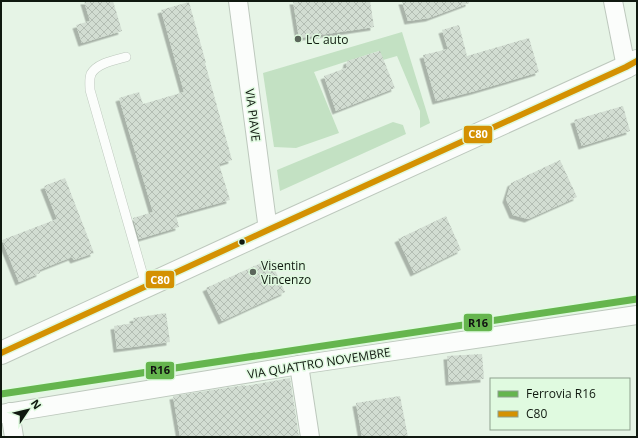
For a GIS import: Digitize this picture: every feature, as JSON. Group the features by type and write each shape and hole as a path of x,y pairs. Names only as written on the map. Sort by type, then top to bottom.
{"street":[{"name":"VIA PIAVE","path":"238,1 268,230"},
{"path":"1,353 631,64 612,1"},
{"name":"VIA QUATTRO NOVEMBRE","path":"6,413 299,365 637,315"},
{"path":"299,365 310,437"},
{"path":"6,413 14,437"}],"lane":[{"path":"126,57 106,63 95,69 92,73 90,90 146,286"}],"green space":[{"path":"402,32 430,123 420,128 420,111 397,56 383,60 379,51 314,72 339,133 296,148 274,147 263,73"},
{"path":"393,122 403,125 406,134 280,191 277,170"}],"building":[{"path":"84,1 113,1 122,31 82,43 76,25 90,21"},
{"path":"293,1 370,1 374,27 299,38"},
{"path":"402,1 469,1 469,3 429,18 408,21"},
{"path":"189,2 232,160 219,164 230,200 176,215 179,227 139,239 133,218 153,212 119,98 139,92 143,104 184,92 161,10"},
{"path":"459,25 467,56 529,38 539,72 436,101 423,55 448,49 442,30"},
{"path":"380,51 395,88 336,111 324,76 346,68 347,61"},
{"path":"623,106 630,131 582,146 574,120"},
{"path":"560,160 577,197 528,219 513,215 506,199 511,183"},
{"path":"65,178 94,253 74,260 72,257 39,270 40,273 19,282 2,240 57,219 44,186"},
{"path":"446,216 461,250 414,273 398,239"},
{"path":"270,259 285,292 222,321 206,288"},
{"path":"166,313 170,342 117,349 114,326 134,323 133,318"},
{"path":"482,354 484,379 449,382 447,356"},
{"path":"290,378 299,437 180,437 173,396"},
{"path":"400,396 408,437 362,437 356,403"}],"rail line":[{"name":"R16","path":"1,394 637,299"}],"transit line":[{"name":"C80","path":"1,353 637,61"}],"place":[{"name":"LC auto","path":"298,39"},
{"name":"Visentin Vincenzo","path":"253,272"}]}
